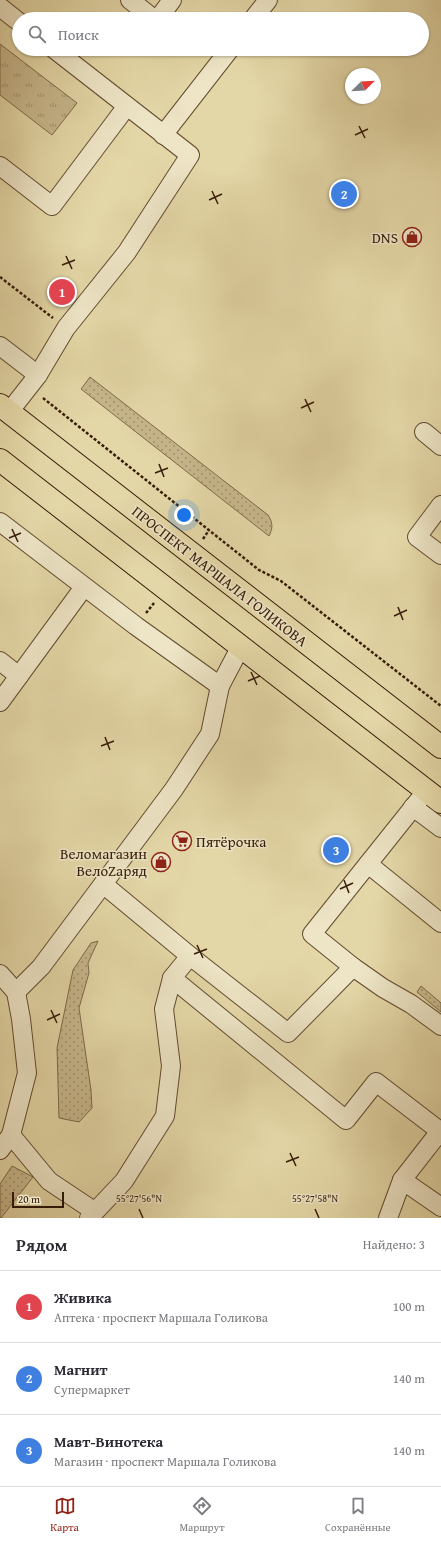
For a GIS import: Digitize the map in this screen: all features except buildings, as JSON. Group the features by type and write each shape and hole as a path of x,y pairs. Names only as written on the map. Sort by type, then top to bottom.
{"main road":[{"name":"ПРОСПЕКТ МАРШАЛА ГОЛИКОВА","path":"4,409 441,747"},
{"path":"0,460 241,646 427,800"}],"lane":[{"path":"130,0 145,12"},
{"path":"163,12 172,0"},
{"path":"259,12 268,0"},
{"path":"0,7 12,16"},
{"path":"4,409 34,381 66,328 127,252 190,155 63,56"},
{"path":"163,135 225,56"},
{"path":"0,166 52,206 127,106"},
{"path":"0,346 34,381"},
{"path":"424,432 441,446"},
{"path":"441,505 417,537 441,555"},
{"path":"0,522 141,630 220,686"},
{"path":"0,702 84,587"},
{"path":"16,992 41,967 174,789 210,734 220,686 241,646"},
{"path":"0,661 19,676"},
{"path":"441,828 427,800 368,864 312,934 353,967 383,988 411,1004 441,1026"},
{"path":"368,864 441,923"},
{"path":"103,884 190,956 288,1033 353,967"},
{"path":"11,1135 49,1181 92,1214 124,1181 165,1116 171,1066 164,1009 172,978 190,956"},
{"path":"0,974 16,992 21,1019 27,1073 11,1135 0,1150"},
{"path":"172,978 346,1120 376,1082 440,1130 402,1180 388,1218"},
{"path":"402,1180 441,1208"}],"path":[{"path":"0,277 66,328"},
{"path":"34,381 260,570 281,582 441,706"}],"green space":[{"path":"0,44 12,53 12,56 16,56 77,103 52,135 0,95"},
{"path":"90,377 268,515 272,526 269,536 81,389"},
{"path":"98,941 88,963 89,973 79,1008 91,1090 92,1108 79,1122 59,1118 57,1048 73,970 91,943"},
{"path":"421,986 441,1003 441,1012 417,992"},
{"path":"12,1166 33,1177 0,1218 0,1184"}],"place":[{"name":"Магнит","path":"344,194"},
{"name":"DNS","path":"412,237"},
{"name":"Живика","path":"62,292"},
{"name":"Пятёрочка","path":"182,841"},
{"name":"Мавт-Винотека","path":"336,850"},
{"name":"Веломагазин ВелоZаряд","path":"161,862"}]}
